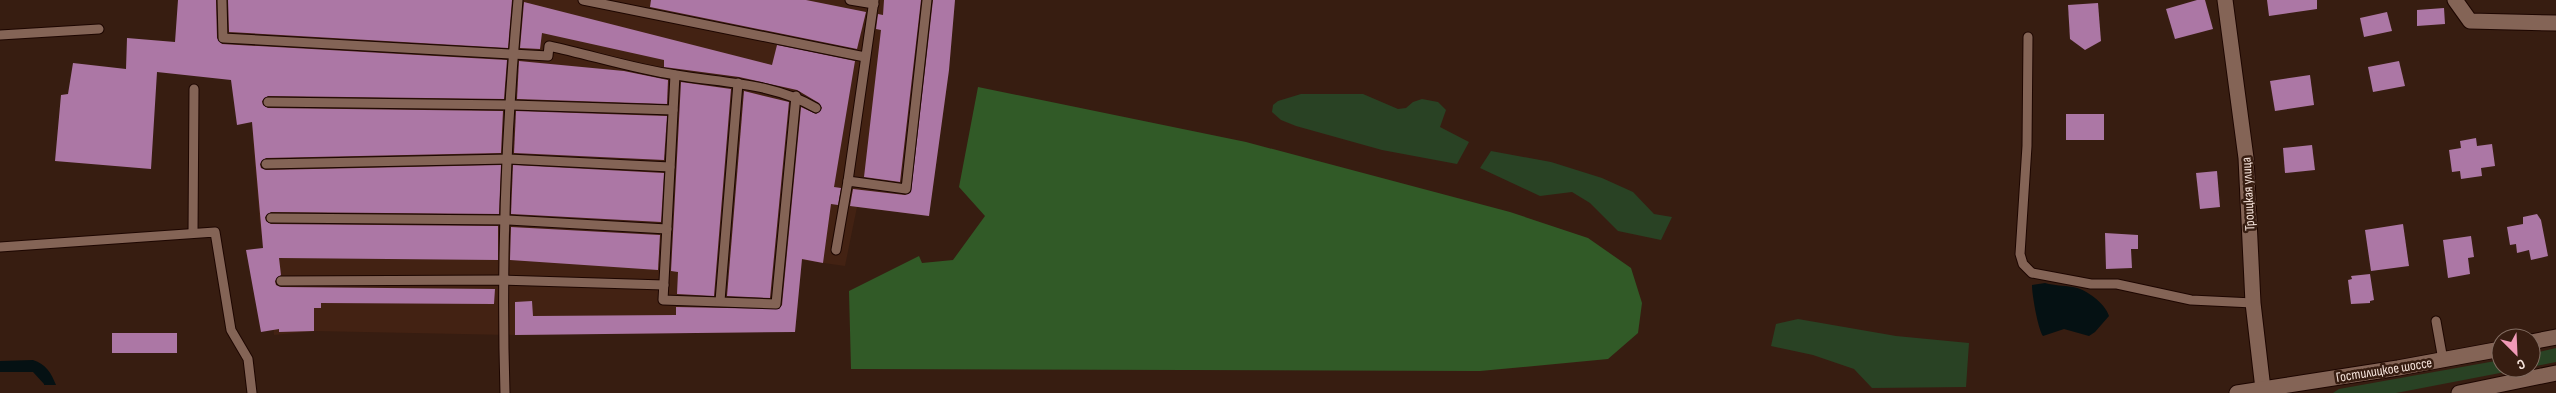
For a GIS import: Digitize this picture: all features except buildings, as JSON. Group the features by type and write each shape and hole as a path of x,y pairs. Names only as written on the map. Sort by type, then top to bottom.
{"street":[{"name":"Троицкая улица","path":"2225,0 2246,158 2253,303 2263,389"},
{"path":"2455,0 2470,21 2556,23"},
{"path":"2541,340 2556,337"},
{"name":"Гостилицкое шоссе","path":"2238,393 2263,389 2288,389 2491,351"},
{"path":"2459,393 2556,373"}],"lane":[{"path":"222,0 223,38 548,56 549,46 674,75 738,83 796,96 816,108"},
{"path":"505,393 503,280 513,54 518,0"},
{"path":"583,0 865,57"},
{"path":"836,250 874,2 850,0"},
{"path":"848,181 906,189 927,0"},
{"path":"0,35 99,29"},
{"path":"2028,37 2027,146 2020,254 2023,264 2032,273 2091,284 2117,284 2191,300 2253,303"},
{"path":"674,75 663,300 776,304 796,96"},
{"path":"720,301 738,83"},
{"path":"193,233 194,89"},
{"path":"268,102 512,105 673,110"},
{"path":"266,164 509,159 670,167"},
{"path":"271,218 506,220 667,228"},
{"path":"0,247 215,232 231,330 248,359 252,393"},
{"path":"281,281 503,280 664,285"},
{"path":"2436,321 2443,360"}],"shaded area":[{"path":"178,0 955,0 949,71 929,216 857,207 845,266 802,260 795,332 515,335 314,331 274,335 270,284 260,224 252,122 258,105"},
{"path":"2045,283 2078,288 2084,291 2104,306 2109,316 2089,336 2064,329 2043,336 2039,326 2032,285"},
{"path":"33,360 48,369 56,385 44,393 44,384 33,372 0,372 0,361"}],"green space":[{"path":"978,87 1246,142 1510,212 1588,238 1631,268 1642,303 1638,333 1608,359 1480,371 851,369 849,291 919,256 922,263 953,260 985,216 959,187"},
{"path":"1301,94 1363,94 1398,109 1406,108 1413,102 1422,99 1438,102 1446,110 1440,127 1469,142 1457,164 1382,150 1296,126 1281,120 1272,112 1273,105 1278,101"},
{"path":"1491,151 1551,162 1602,178 1633,192 1654,214 1672,217 1661,240 1618,231 1590,203 1572,192 1540,196 1480,168"},
{"path":"1798,319 1896,336 1969,343 1966,387 1872,388 1854,369 1813,355 1771,346 1776,324"},
{"path":"2556,348 2556,362 2541,365 2541,352"},
{"path":"2491,362 2491,375 2396,393 2333,393 2339,389"}],"pier":[{"path":"42,385 58,385 58,393 42,393"}]}
